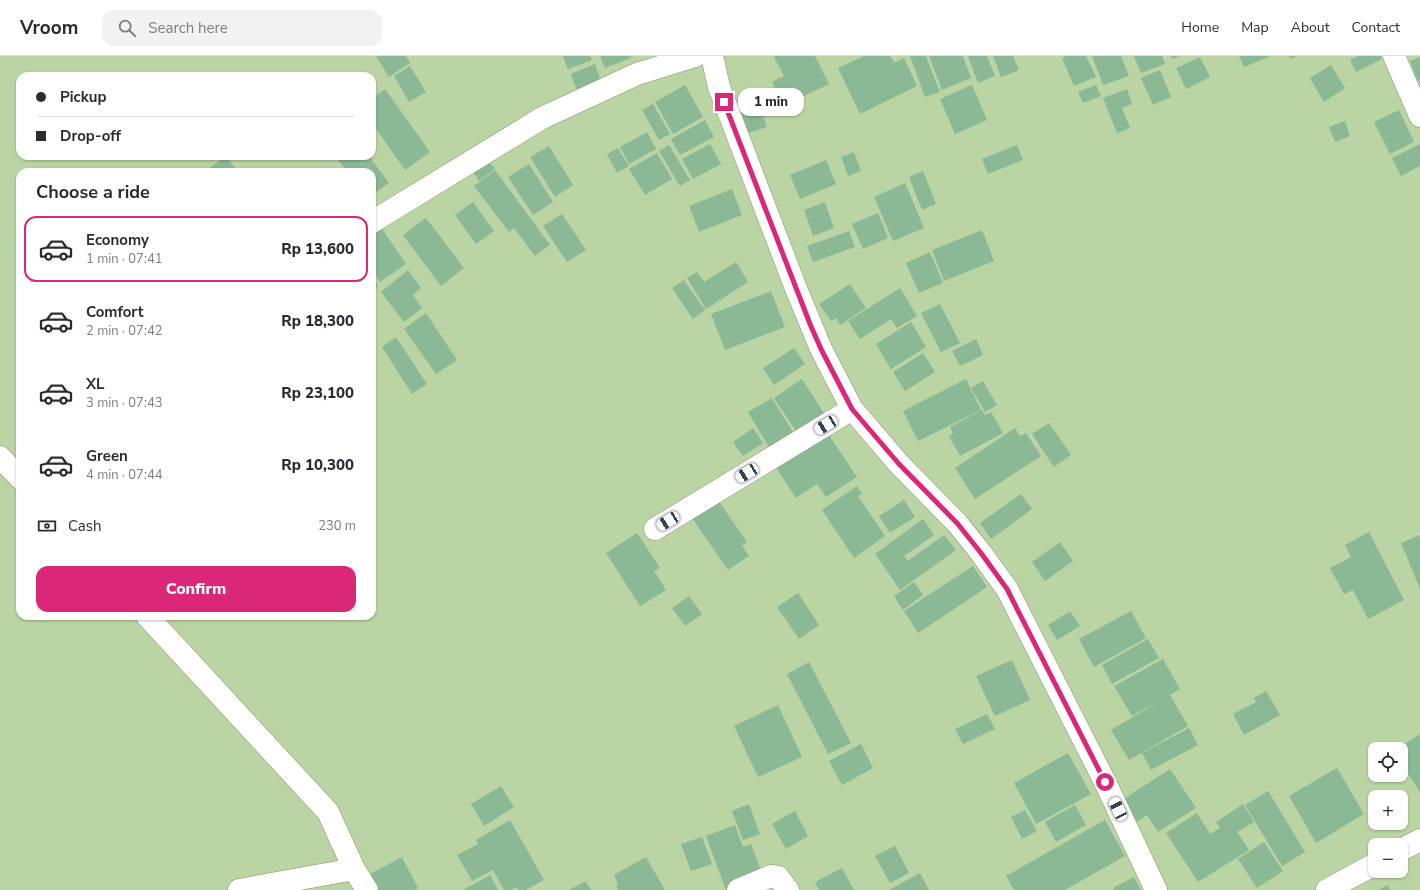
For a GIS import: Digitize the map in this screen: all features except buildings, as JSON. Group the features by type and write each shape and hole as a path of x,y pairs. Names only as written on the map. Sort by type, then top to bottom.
{"street":[{"path":"376,220 542,118 637,74 695,56"},
{"path":"712,56 719,87 795,286 821,349 852,409 899,464 957,523 1007,589 1105,782 1156,890"},
{"path":"1394,56 1420,116"},
{"path":"655,529 852,409"},
{"path":"151,620 328,812 354,870 367,890"},
{"path":"1408,846 1420,840"},
{"path":"1327,890 1368,868"},
{"path":"239,890 354,870"},
{"path":"738,890 771,876 778,877 788,890"}],"route":[{"path":"724,102 810,324 821,349 852,409 899,464 957,523 1007,589 1105,782"}]}
